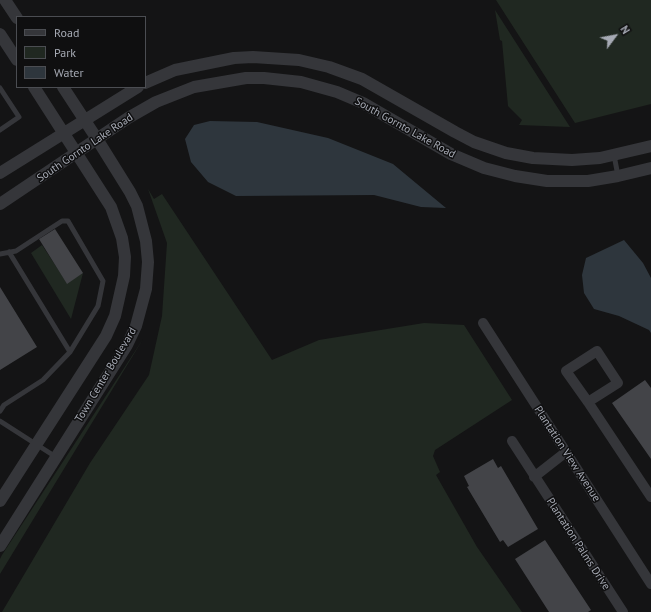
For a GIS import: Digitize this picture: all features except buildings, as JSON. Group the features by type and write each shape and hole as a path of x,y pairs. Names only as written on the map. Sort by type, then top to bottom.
{"street":[{"path":"5,0 16,16"},
{"path":"0,34 16,58"},
{"name":"South Gornto Lake Road","path":"146,83 175,70 234,58 253,57 299,60 329,67 362,79 455,132 490,148 526,157 559,161 585,160 651,146"},
{"name":"South Gornto Lake Road","path":"0,204 142,110 175,94 211,83 264,78 307,83 350,97 451,154 498,172 547,181 588,181 651,168"},
{"name":"Town Center Boulevard","path":"0,501 106,336 115,316 124,276 125,257 118,221 104,193 35,88"},
{"name":"Town Center Boulevard","path":"0,546 128,345 136,326 146,289 148,262 142,221 130,192 64,88"},
{"name":"South Gornto Lake Road","path":"0,173 63,132 136,88"},
{"name":"Plantation View Avenue","path":"483,324 651,584"},
{"path":"588,402 618,382 597,351 566,371 651,497"},
{"name":"Plantation Palms Drive","path":"512,441 623,612"},
{"path":"534,477 566,452"}],"lane":[{"path":"0,88 19,117 0,130"},
{"path":"614,155 618,176"},
{"path":"0,254 16,251 62,221 68,221 103,281 98,306 70,352 42,380 4,405 0,411"},
{"path":"9,252 70,352"},
{"path":"0,421 56,457"}],"green space":[{"path":"496,0 651,0 651,104 575,123"},
{"path":"495,10 570,127 519,125 522,120 508,106 502,41 500,40"},
{"path":"148,189 154,199 162,194 272,360 319,340 424,323 464,325 512,400 435,450 433,456 440,472 436,475 477,547 522,612 2,612 90,463 149,375 162,316 167,243"},
{"path":"42,245 67,283 83,273 71,319 31,253"},
{"path":"143,339 0,574 0,559 2,555"}],"water":[{"path":"210,121 257,122 328,138 393,164 446,208 421,207 374,195 236,196 208,182 191,162 185,139 194,125"},
{"path":"624,240 643,263 651,278 651,333 649,330 619,316 594,309 584,293 582,275 586,258"}]}
